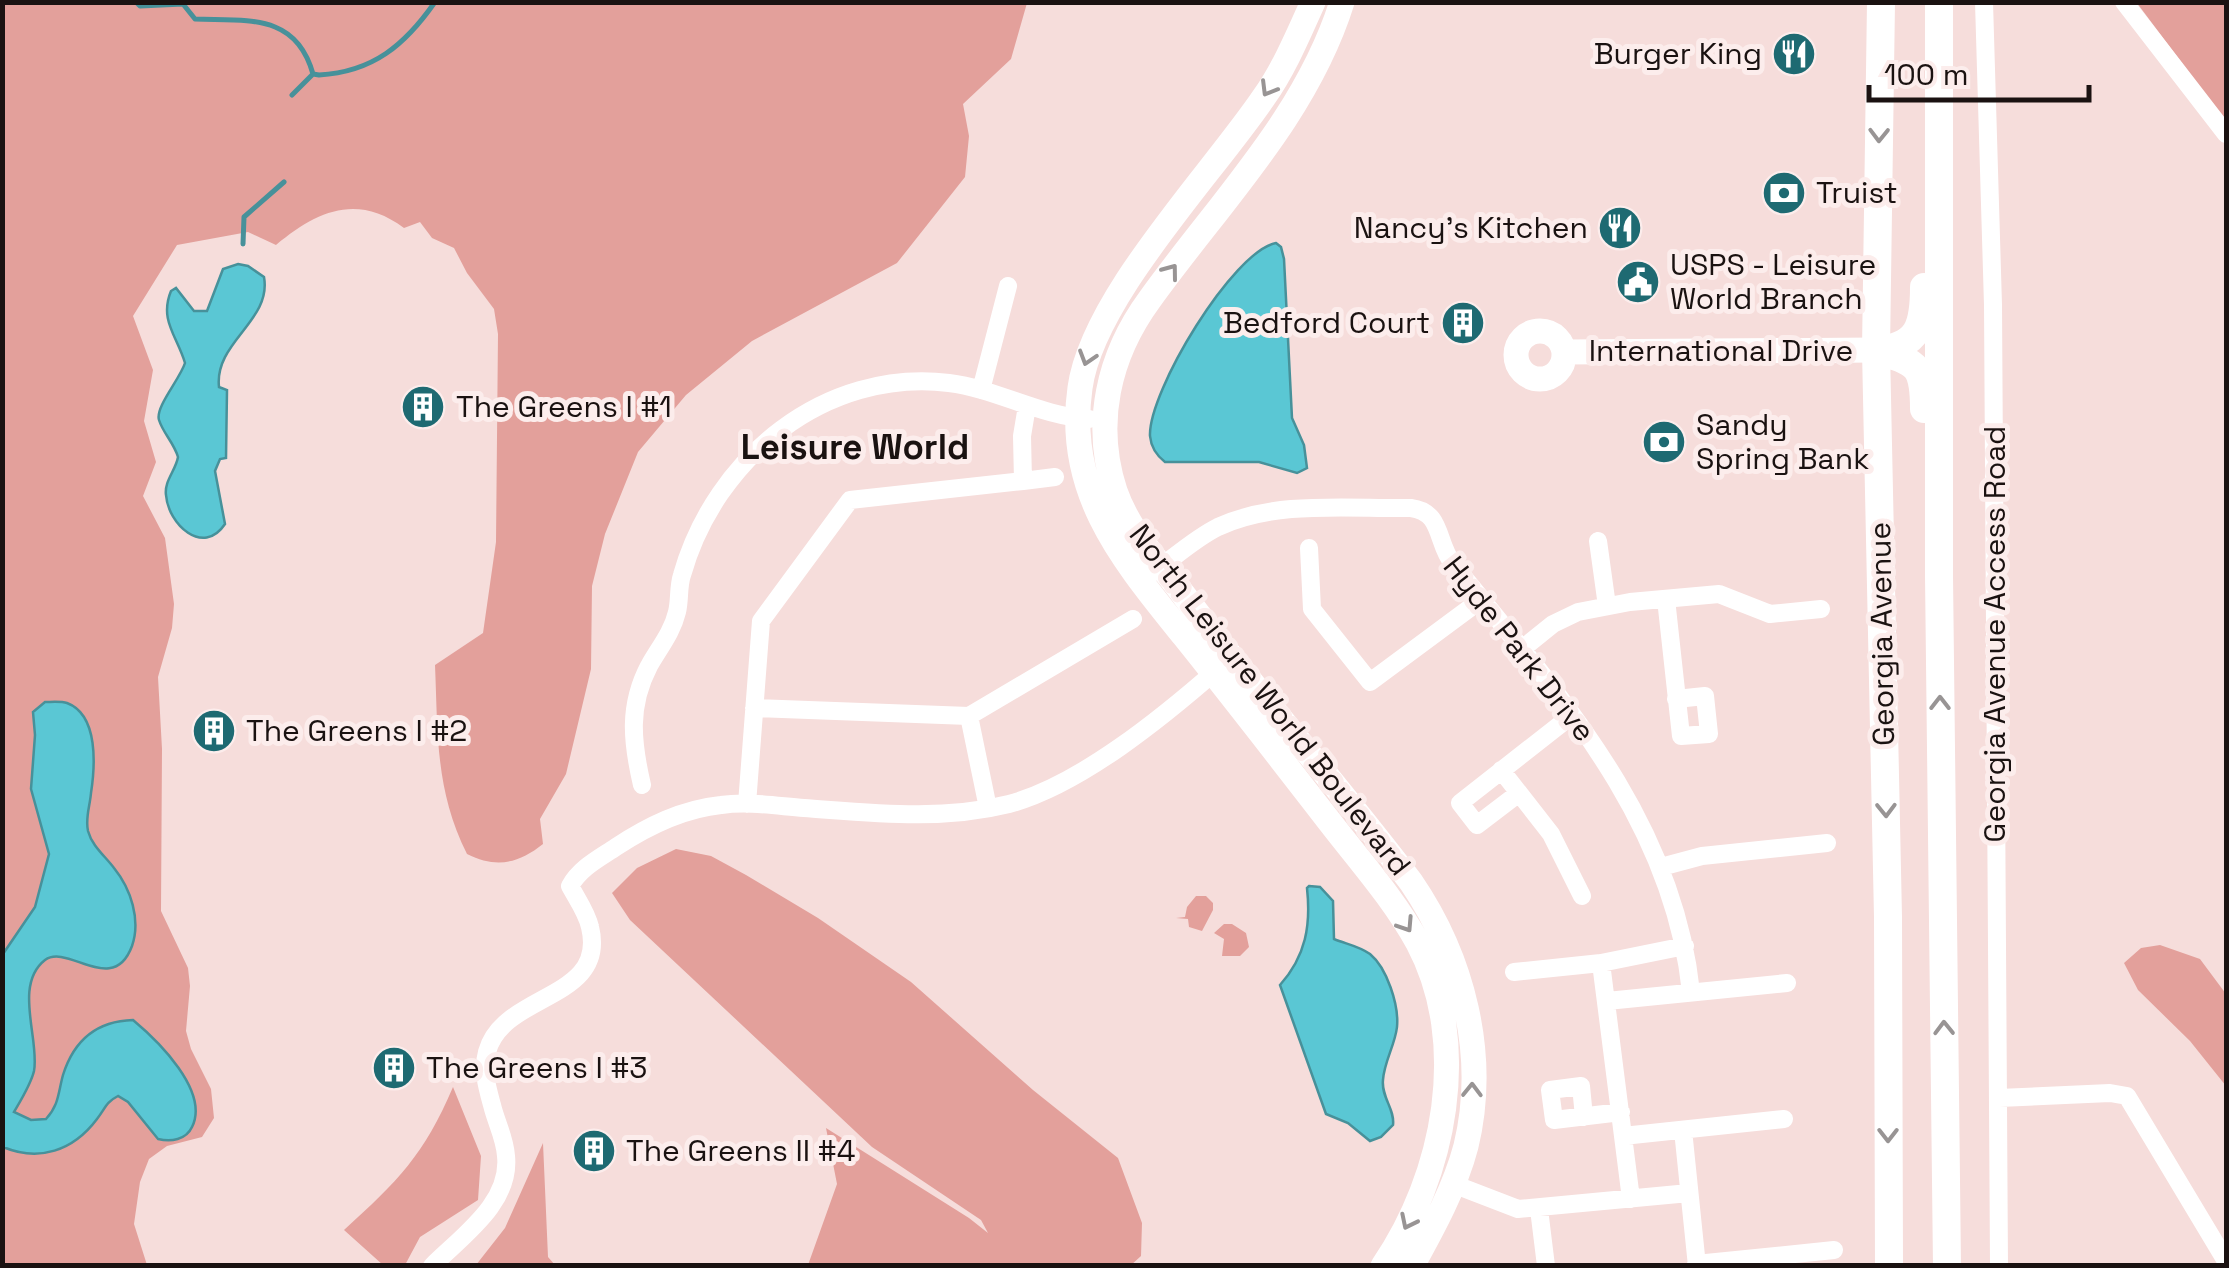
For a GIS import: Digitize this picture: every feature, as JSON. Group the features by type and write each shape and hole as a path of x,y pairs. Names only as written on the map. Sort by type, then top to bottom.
{"main road":[{"name":"Georgia Avenue","path":"1881,2 1876,350 1888,897 1889,1266"},
{"name":"Georgia Avenue","path":"1939,7 1947,1266"},
{"path":"1876,350 1906,344 1922,320 1939,7"},
{"path":"1876,350 1906,358 1922,375 1927,507 1940,576"}],"street":[{"name":"North Leisure World Boulevard","path":"1312,2 1267,93 1152,247 1097,332 1085,360 1077,418 1081,466 1118,552 1140,582 1222,666 1411,882 1434,915 1450,949 1468,1015 1472,1114 1453,1184 1412,1266"},
{"name":"North Leisure World Boulevard","path":"1342,2 1295,102 1124,339 1114,366 1104,444 1116,494 1142,542 1162,566 1222,666 1388,896 1417,941 1436,987 1444,1036 1444,1109 1428,1176 1412,1216 1383,1266"},
{"name":"Georgia Avenue Access Road","path":"1984,2 1993,305 2000,1266"},
{"path":"2124,2 2226,134"},
{"path":"981,390 1008,286"},
{"name":"International Drive","path":"1564,352 1876,350"},
{"path":"642,784 632,734 636,701 647,671 670,633 688,556 734,474 780,428 839,396 904,380 954,384 1027,406 1104,421"},
{"path":"1023,481 1022,436 1027,406"},
{"path":"747,804 761,621 850,500 1055,477"},
{"name":"Hyde Park Drive","path":"1140,582 1215,528 1254,515 1297,509 1411,508 1434,518 1444,552 1522,648 1616,776 1661,867 1685,946 1691,992"},
{"path":"1598,542 1606,606"},
{"path":"1309,548 1312,608 1370,682 1482,599"},
{"path":"1522,648 1553,624 1578,612 1606,606 1718,594 1770,614 1821,609"},
{"path":"1666,599 1676,699"},
{"path":"754,708 969,716 1133,619"},
{"path":"432,1266 495,1202 506,1183 506,1151 485,1077 493,1038 503,1023 530,1004 571,984 588,964 591,928 570,886 576,874 628,838 667,819 709,807 747,804 904,816 946,814 988,808 1052,788 1100,761 1222,666"},
{"path":"969,716 988,808"},
{"path":"1519,793 1477,826 1460,803 1572,716"},
{"path":"1501,770 1550,834 1582,896"},
{"path":"1661,867 1702,856 1827,843"},
{"path":"1514,972 1602,963 1685,946"},
{"path":"1602,963 1630,1198"},
{"path":"1607,1001 1786,983"},
{"path":"1999,1098 2126,1096 2226,1261"},
{"path":"1584,1116 1621,1112"},
{"path":"1624,1136 1784,1119"},
{"path":"1683,1130 1696,1265 1834,1250"},
{"path":"1453,1184 1499,1204 1539,1209 1689,1193"},
{"path":"1539,1209 1546,1266"}],"shaded area":[{"path":"2,3 1027,3 1011,59 963,104 969,136 965,177 897,263 752,341 686,395 638,452 605,534 592,586 591,669 566,774 540,819 543,844 507,862 467,854 457,830 440,761 435,665 483,633 496,542 498,334 494,309 454,248 432,238 420,222 404,228 370,211 354,209 322,215 276,245 248,232 177,245 133,316 153,370 144,421 156,462 143,496 165,538 174,604 172,628 158,677 162,749 161,911 188,968 186,1031 211,1089 214,1118 202,1137 167,1146 149,1159 140,1182 134,1224 147,1265 3,1265"},
{"path":"2137,3 2226,3 2226,122"},
{"path":"676,849 711,856 746,875 818,918 911,982 1033,1090 1118,1158 1142,1223 1141,1256 1130,1266 808,1265 837,1184 826,1128 988,1233 981,1220 872,1147 630,920 612,893 637,868"},
{"path":"1196,896 1206,896 1213,903 1202,931 1189,927 1188,919 1176,918 1185,917"},
{"path":"1224,924 1232,924 1246,933 1249,947 1240,956 1222,956 1224,939 1214,933"},
{"path":"2160,945 2200,959 2226,994 2226,1086 2190,1041 2138,990 2124,963 2141,948"},
{"path":"453,1087 481,1156 478,1200 420,1237 405,1265 383,1265 344,1230 408,1166"},
{"path":"543,1143 548,1257 555,1265 476,1265 505,1228"}],"water":[{"path":"1276,243 1284,259 1292,418 1304,445 1307,468 1297,473 1259,462 1165,462 1154,451 1150,436 1153,415 1178,358 1196,326 1238,270 1258,252"},
{"path":"238,264 264,277 264,293 220,371 219,387 227,390 226,458 220,459 215,471 225,524 216,533 197,537 180,526 166,495 178,457 159,414 185,363 168,319 168,301 176,288 194,311 207,311 223,269"},
{"path":"45,702 65,702 77,709 90,730 93,770 88,831 125,885 133,905 135,936 124,961 114,967 90,966 55,957 45,960 36,971 29,998 34,1071 14,1112 31,1120 46,1119 56,1104 63,1075 80,1042 108,1024 133,1020 178,1068 194,1098 196,1113 192,1127 178,1139 158,1139 128,1102 118,1096 88,1130 66,1146 42,1153 3,1147 3,954 35,907 49,854 31,789 33,712"},
{"path":"1309,886 1320,887 1333,901 1334,939 1370,954 1387,977 1394,998 1397,1027 1383,1086 1393,1125 1370,1141 1348,1123 1326,1114 1280,985 1296,963 1305,939"}],"waterway":[{"path":"136,2 140,6 183,4 195,19 268,24 295,40 313,74 319,75 356,68 386,54 412,31 435,2"},
{"path":"292,95 313,74"},
{"path":"243,244 244,217 284,182"}],"place":[{"name":"Burger King","path":"1794,54"},
{"name":"Truist","path":"1784,193"},
{"name":"Nancy's Kitchen","path":"1620,228"},
{"name":"USPS - Leisure World Branch","path":"1638,282"},
{"name":"Bedford Court","path":"1463,323"},
{"name":"The Greens I #1","path":"423,407"},
{"name":"Sandy Spring Bank","path":"1664,442"},
{"name":"The Greens I #2","path":"214,731"},
{"name":"The Greens I #3","path":"394,1068"},
{"name":"The Greens II #4","path":"594,1151"}],"district":[{"name":"Leisure World","path":"855,447"}]}
